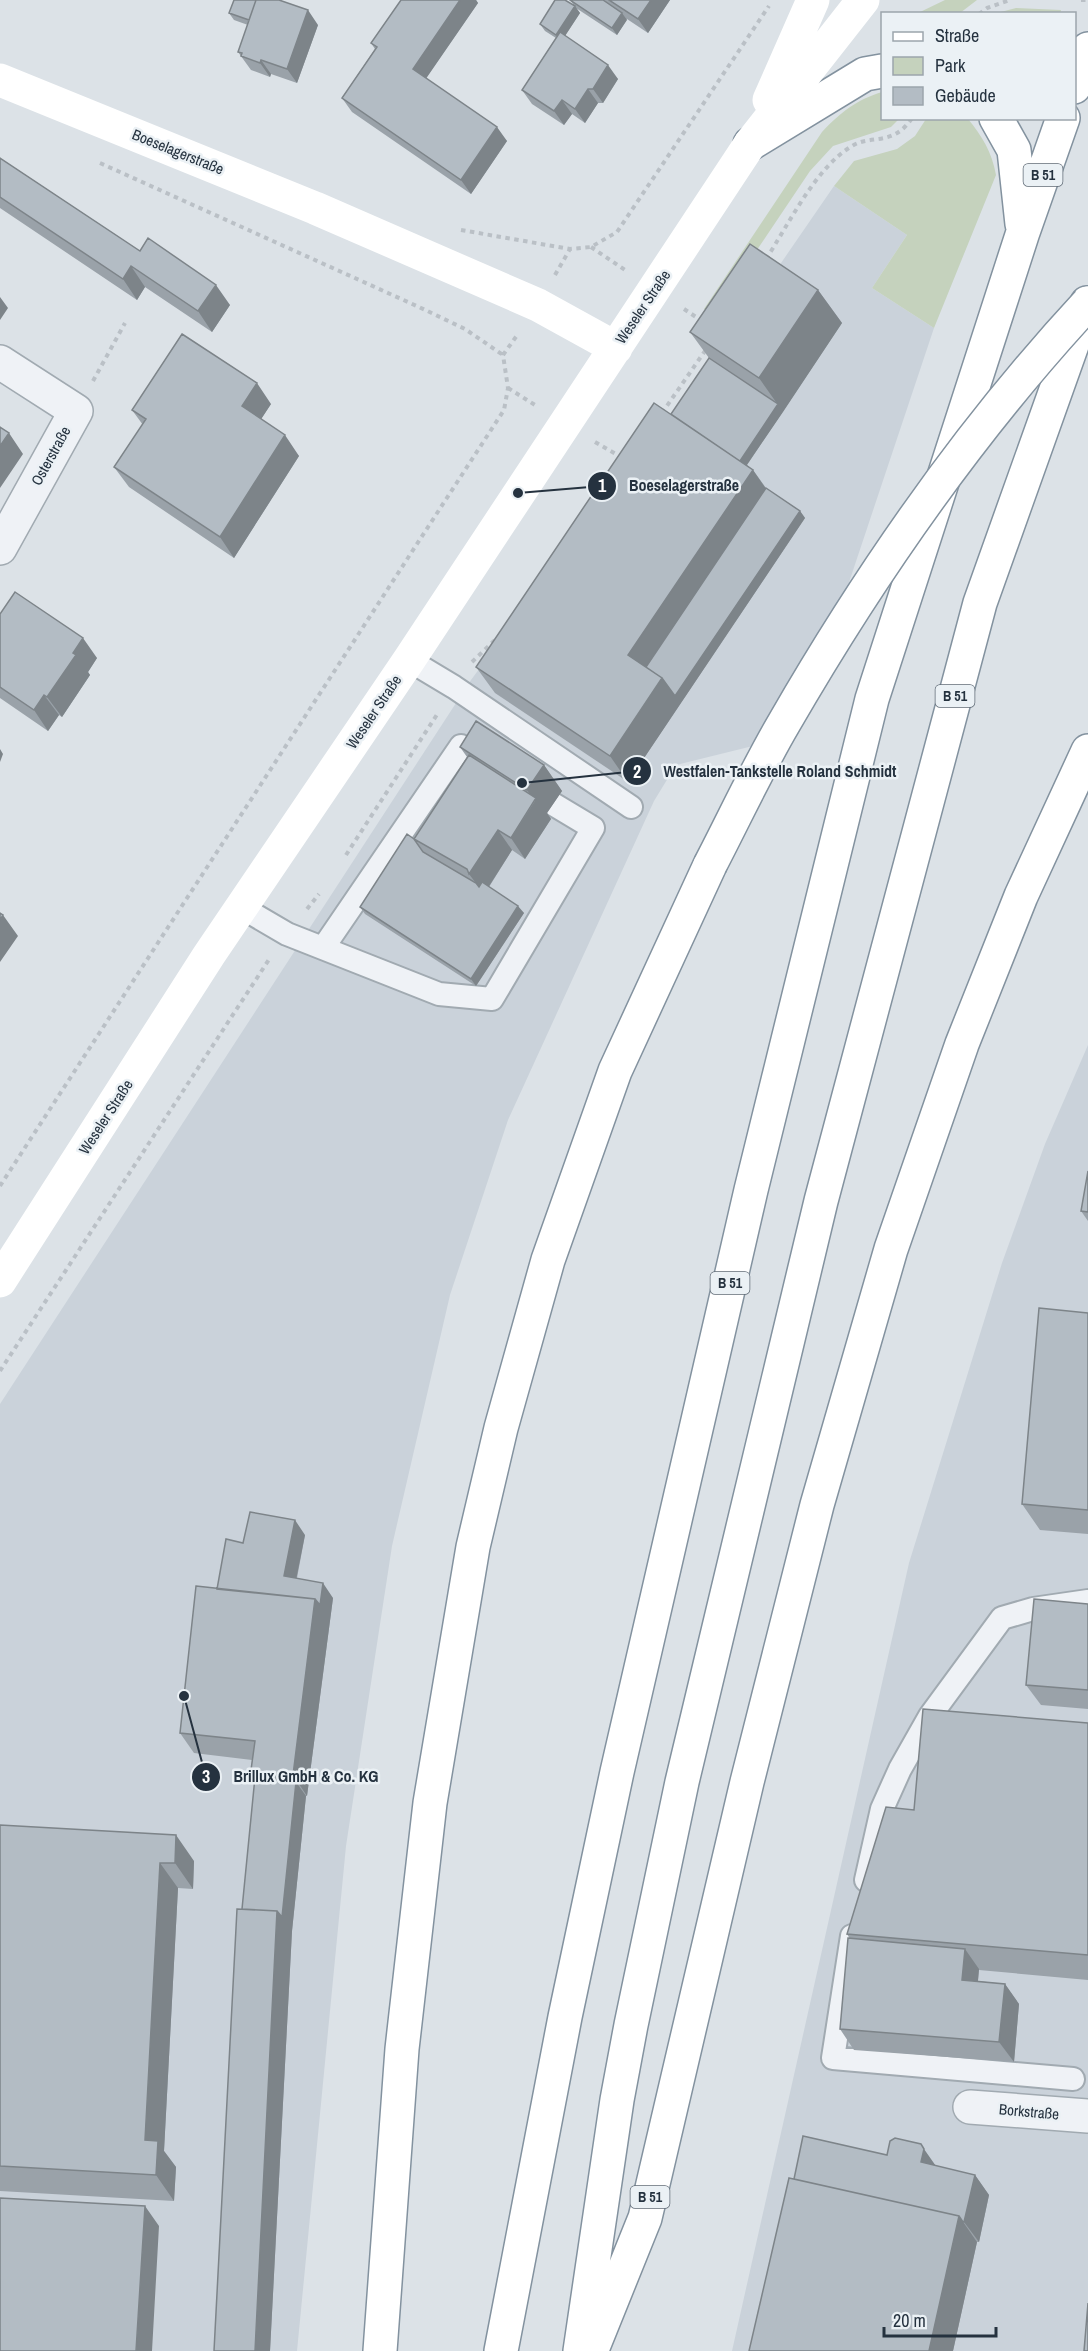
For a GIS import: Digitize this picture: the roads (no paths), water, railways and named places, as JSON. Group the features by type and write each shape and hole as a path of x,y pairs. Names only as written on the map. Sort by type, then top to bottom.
{"main road":[{"name":"Weseler Straße","path":"750,144 813,0"},
{"name":"Weseler Straße","path":"0,1281 241,907 408,660 750,144 863,0"},
{"path":"1076,82 1088,49"},
{"path":"750,144 865,74 881,71"},
{"name":"Boeselagerstraße","path":"0,80 315,208 538,305 616,348"},
{"path":"997,120 1014,150 1023,232"},
{"name":"B 51","path":"501,2351 565,2017 616,1772 751,1190 872,699 1023,232 1062,120"},
{"name":"B 51","path":"380,2351 403,2037 430,1803 472,1547 501,1428 548,1260 615,1071 710,864 783,724 866,589 957,459 1088,301"},
{"name":"B 51","path":"580,2351 617,2100 667,1852 821,1201 980,603 1088,301"},
{"name":"B 51","path":"592,2351 645,2218 747,1782 817,1505 891,1249 966,1033 1021,896 1088,751"}],"street":[{"name":"Osterstraße","path":"0,362 76,411 0,548"},
{"name":"Borkstraße","path":"970,2107 1088,2116"}],"lane":[{"path":"408,660 454,687 631,807"},
{"path":"323,948 469,751 488,710"},
{"path":"241,907 287,934 439,994 492,999 593,828 553,804"},
{"path":"1073,2079 833,2058 844,1976 859,1906 882,1809 900,1768 930,1716 1002,1618 1033,1609 1088,1601"}],"place":[{"name":"Boeselagerstraße","path":"518,493"},
{"name":"Westfalen-Tankstelle Roland Schmidt","path":"522,783"},
{"name":"Brillux GmbH & Co. KG","path":"184,1696"}]}
